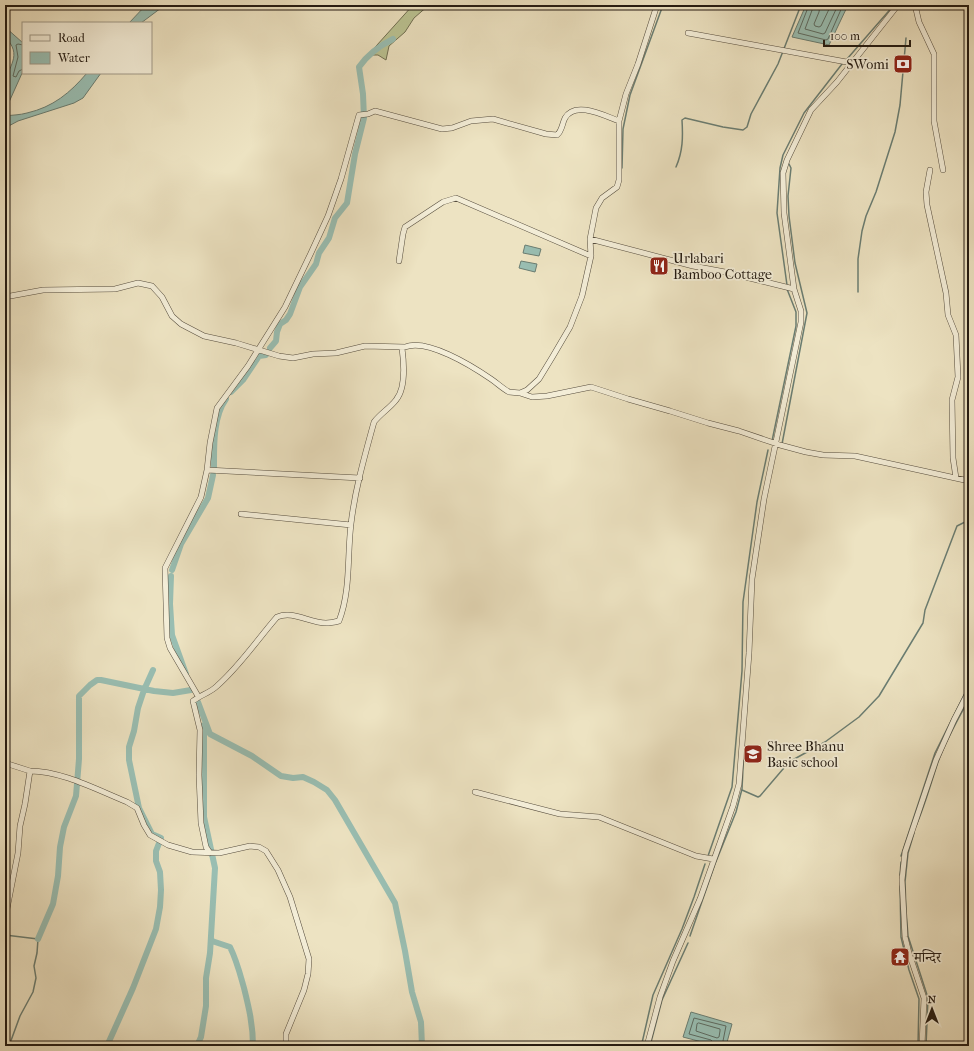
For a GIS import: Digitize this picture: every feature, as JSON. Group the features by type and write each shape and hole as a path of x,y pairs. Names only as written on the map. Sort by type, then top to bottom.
{"street":[{"path":"520,393 527,390 538,379 553,356 570,327 582,296 591,256 590,239 596,208 598,202 602,198 617,187 619,180 619,121 626,94 638,64 657,5"},
{"path":"647,1046 660,997 673,961 700,899 733,806 739,784 749,660 752,579 760,524 775,444 801,322 801,311 794,289 784,213 783,173 787,160 811,110 837,82 898,5"},
{"path":"915,5 919,22 934,54 934,121 944,170"},
{"path":"688,33 852,63"},
{"path":"198,696 170,648 167,638 165,568 201,497 217,408 258,350 285,307 328,216 341,179 358,117 361,114 368,114 375,111 442,129 452,128 471,121 493,119 546,134 557,135 560,133 565,118 575,110 585,110 619,121"},
{"path":"930,170 926,192 927,205 946,293 948,315 956,335 958,377 952,400 953,458 956,478"},
{"path":"398,261 406,227 443,202 456,198 591,256"},
{"path":"590,239 693,266 725,272 794,289"},
{"path":"5,297 43,290 115,289 138,283 152,286 162,297 172,316 181,324 204,336 236,343 279,356 293,358 313,354 336,353 365,346 405,347 410,345 428,347 446,353 509,392 520,393 532,397 547,396 591,387 633,401 738,431 775,444 811,453 855,456 969,481"},
{"path":"210,853 206,847 201,823 200,730 193,703 198,696 216,688 234,670 276,617 283,614 294,615 326,624 339,621 344,603 348,578 354,502 374,422 379,415 397,400 401,393 404,377 402,348 405,347"},
{"path":"207,470 360,478"},
{"path":"241,514 351,525"},
{"path":"922,1046 924,998 905,937 902,880 904,858 912,828 936,760 969,691"},
{"path":"5,763 30,771 41,771 55,775 127,802 136,808 150,835 168,845 185,850 210,853 219,853 250,846 266,852 278,870 290,898 309,959 308,974 304,990 286,1034 286,1046"},
{"path":"5,919 18,853 20,826 30,771"},
{"path":"475,792 560,814 599,817 696,856 713,859"},
{"path":"200,852 206,847"}],"green space":[{"path":"413,5 429,5 414,18 405,32 389,46 386,60 378,55 368,55"}],"water":[{"path":"146,5 165,5 142,22 130,22"},
{"path":"806,5 848,5 829,45 792,37"},
{"path":"5,27 22,42 22,73 5,111 6,78 14,56 11,44 5,37"},
{"path":"86,74 100,74 83,98 74,103 18,121 5,128 5,116 19,115 45,107 53,103 74,87"},
{"path":"525,245 541,249 539,256 523,253"},
{"path":"521,261 537,264 535,272 519,268"},
{"path":"691,1012 732,1024 726,1046 717,1046 683,1037"}],"waterway":[{"path":"622,168 623,129 630,95 663,5"},
{"path":"676,167 682,144 682,120 685,118 743,130 747,127 751,114 778,64 801,5"},
{"path":"847,59 894,5"},
{"path":"858,292 858,259 862,231 895,132 900,105 906,38"},
{"path":"270,348 276,341 280,324 286,320 290,314 300,287 316,264 319,253 329,238 335,218 347,203 355,154 364,118 363,94 359,67 374,51 393,39"},
{"path":"787,285 777,213 780,168 783,155 804,113 842,64"},
{"path":"782,444 807,313 795,263 789,216 788,196 791,168 789,164"},
{"path":"772,441 796,326 796,312 787,289"},
{"path":"231,392 243,380 259,356 266,355"},
{"path":"214,467 216,423 226,399"},
{"path":"708,856 732,787 742,671 743,602 757,502 768,450"},
{"path":"172,570 181,544 208,498 213,475"},
{"path":"742,790 758,797 760,796 789,762 825,742 859,717 879,696 923,623 925,610 957,526 969,520"},
{"path":"171,576 170,604 172,635 186,674"},
{"path":"107,1046 133,988 156,929 160,907 160,872 156,861 156,851 161,838 152,834 139,808 129,760 129,747 134,731 138,708 153,670"},
{"path":"38,939 53,904 64,827 76,796 79,759 79,696 97,680 154,691 173,693 191,690"},
{"path":"901,856 935,753 969,685"},
{"path":"916,826 941,754 969,699"},
{"path":"198,702 210,734 252,756 281,776 293,778 303,777 314,782 327,790 335,800 395,903 412,992 421,1022 422,1046"},
{"path":"197,1046 201,1037 206,1006 206,978 210,953 215,868 204,817 204,725"},
{"path":"690,936 715,864 736,812 742,789 744,748"},
{"path":"914,833 908,853 905,882 906,910 908,936 928,998 926,1046"},
{"path":"900,875 901,862"},
{"path":"642,1043 653,995 682,929 705,864"},
{"path":"900,886 901,937 909,970 919,999 918,1046"},
{"path":"5,935 38,939 34,966 36,978 33,992 20,1016 9,1046"},
{"path":"211,938 212,941 230,947 235,957 249,1010 253,1046"},
{"path":"650,1046 662,1000 688,943"}],"place":[{"name":"SWomi","path":"903,64"},
{"name":"Urlabari Bamboo Cottage","path":"659,266"},
{"name":"Shree Bhanu Basic school","path":"753,754"},
{"name":"मन्दिर","path":"900,957"}]}
